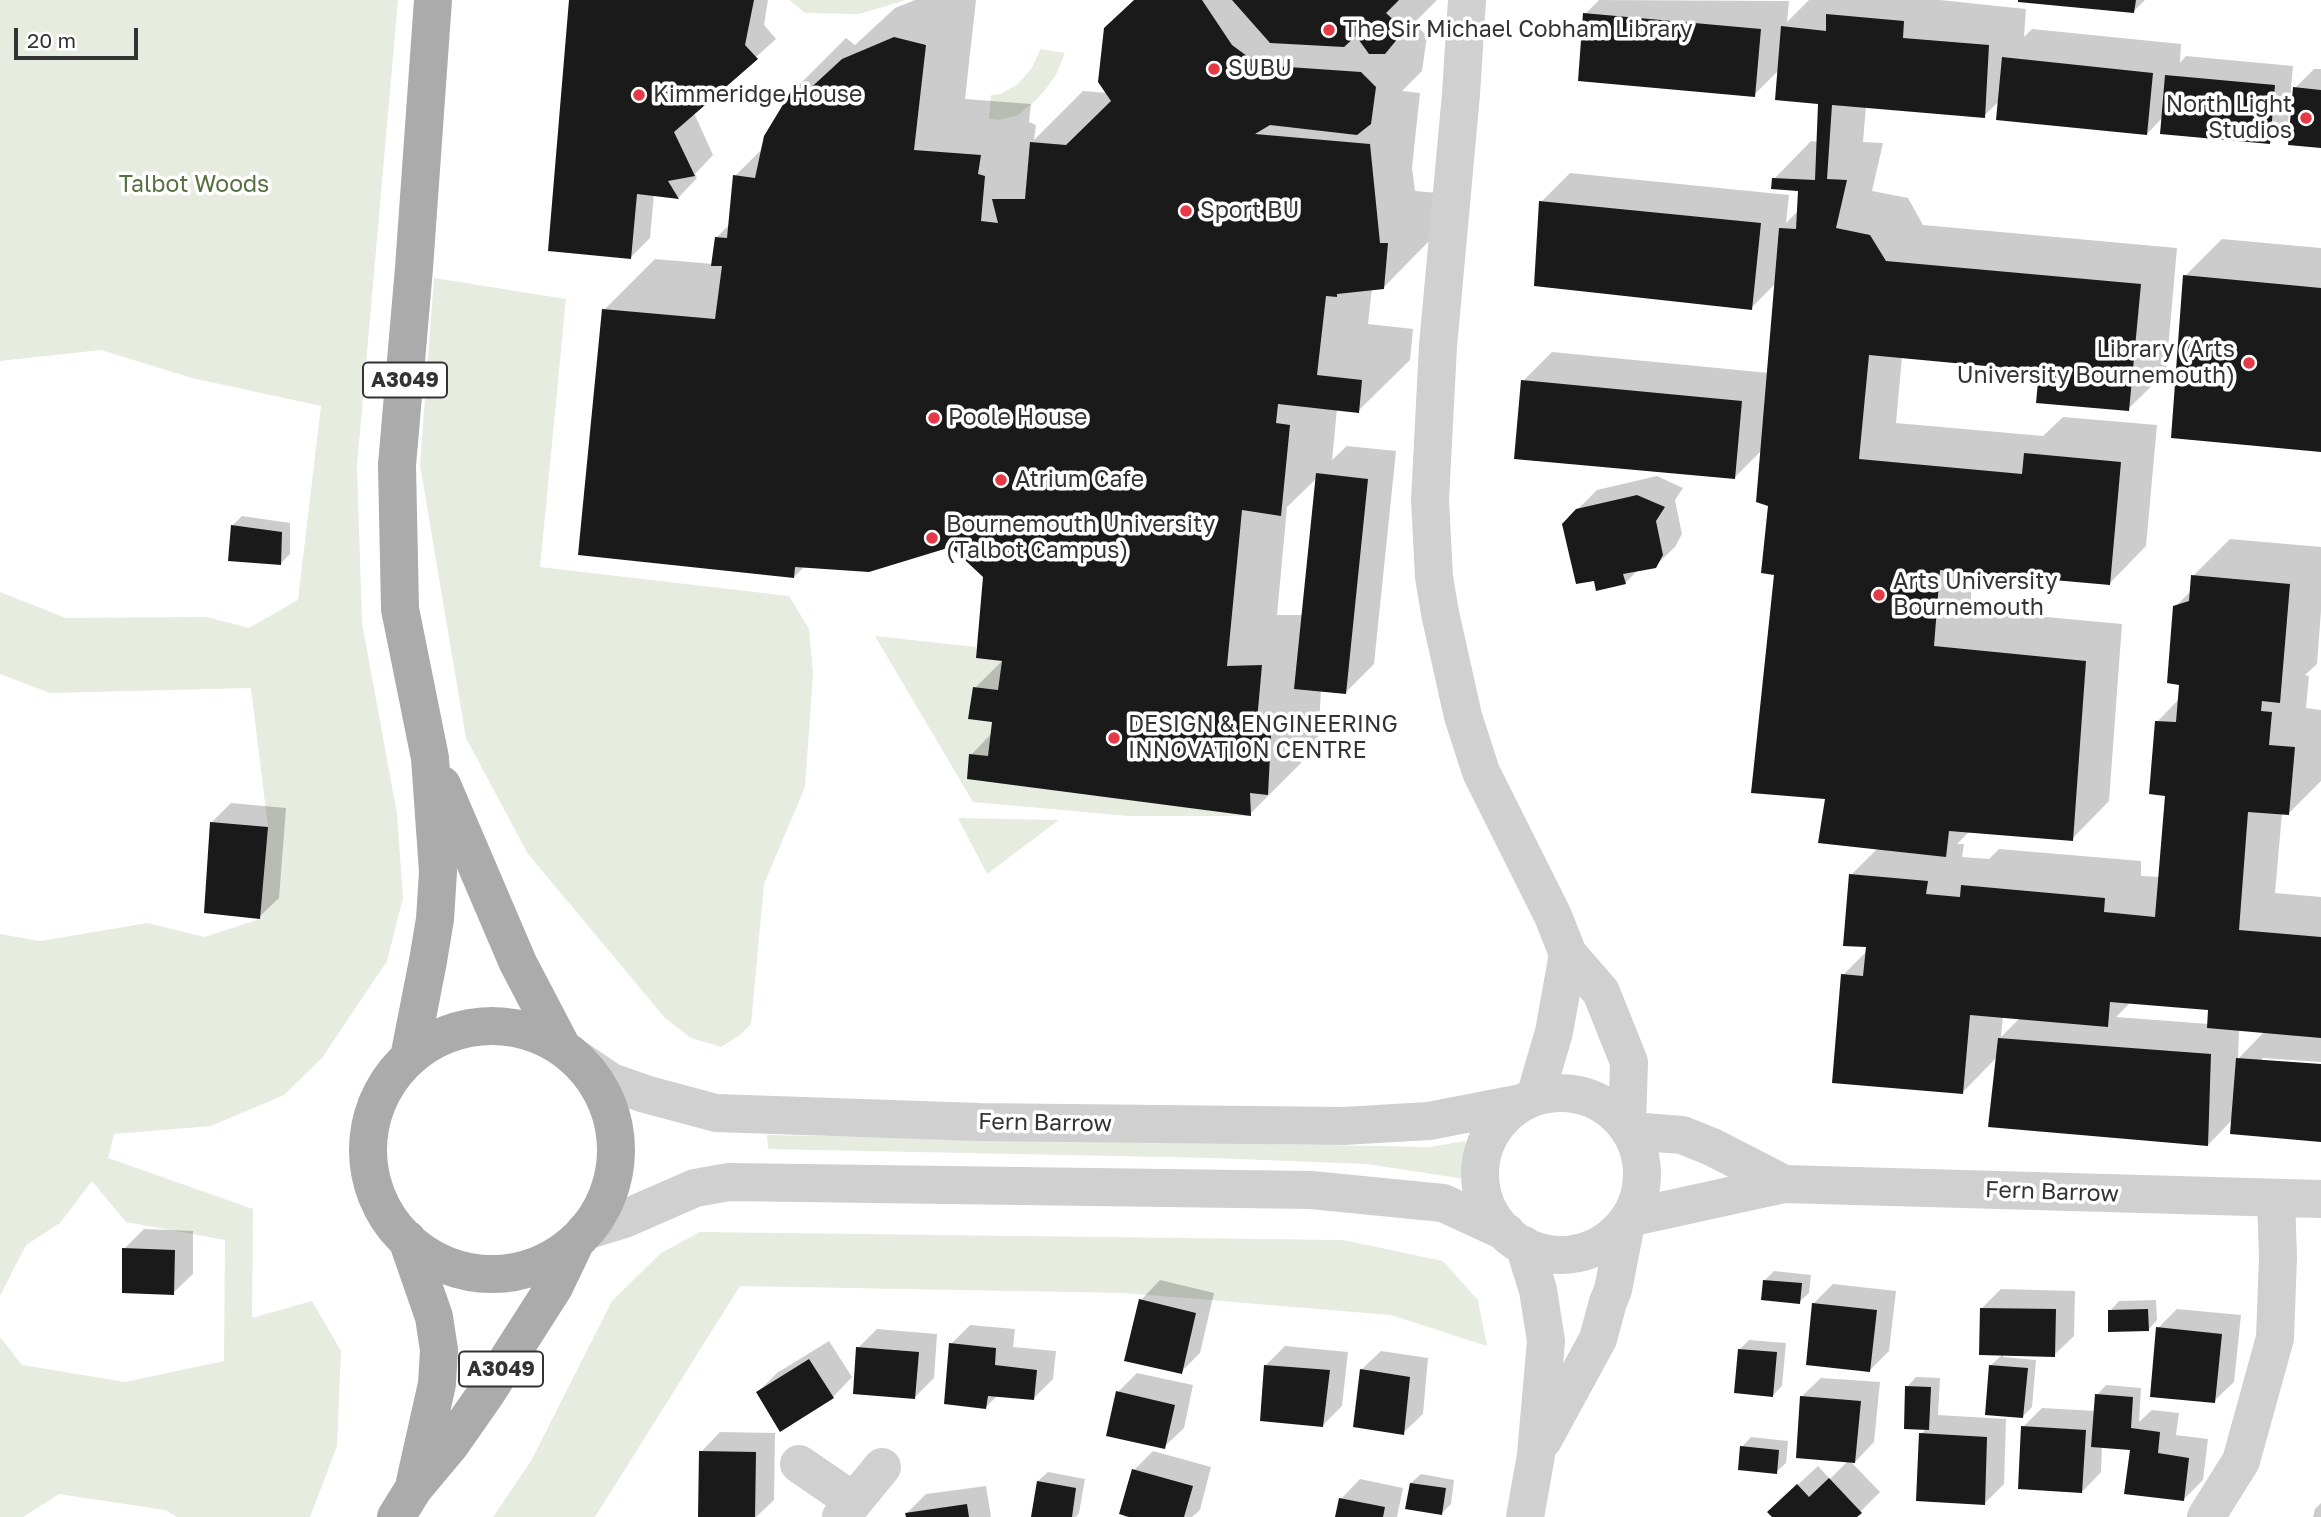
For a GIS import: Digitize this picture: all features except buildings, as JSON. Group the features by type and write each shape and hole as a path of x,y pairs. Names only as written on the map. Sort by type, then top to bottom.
{"main road":[{"name":"A3049","path":"408,1058 435,919 438,872 430,758 400,609 397,465 433,0"},
{"name":"A3049","path":"430,758 518,963 569,1053"},
{"path":"488,1026 528,1031 547,1038 569,1053 589,1073 602,1093 616,1143 609,1190 599,1212 581,1236 551,1259 536,1266 492,1274 457,1269 441,1263 425,1254 394,1226 379,1200 372,1178 368,1155 370,1125 380,1096 408,1058 445,1035 488,1026"},
{"name":"A3049","path":"405,1502 487,1392 554,1287 581,1236"},
{"name":"A3049","path":"405,1502 437,1384 439,1350 434,1317 407,1239"}],"street":[{"path":"1467,0 1437,346 1430,500 1434,577 1461,706 1480,772 1553,916 1568,954 1601,992 1629,1062 1629,1129 1640,1155 1642,1176 1640,1195 1628,1220 1614,1290 1598,1339 1536,1455"},
{"path":"1525,1517 1536,1455 1546,1341 1538,1290 1515,1239 1493,1217 1483,1193 1481,1161 1493,1130 1506,1115 1529,1100 1555,1026 1568,954"},
{"name":"Fern Barrow","path":"569,1053 611,1082 716,1113 979,1122 1343,1126 1429,1121 1559,1093 1586,1097 1606,1106 1629,1129 1682,1135 1712,1147 1784,1184"},
{"name":"Fern Barrow","path":"581,1236 695,1188 729,1182 1311,1190 1443,1203 1549,1254 1575,1254 1602,1244 1628,1220 1784,1184 2321,1199"},
{"path":"2206,1517 2241,1461 2275,1338 2278,1257 2276,1198"},
{"path":"799,1464 847,1509 882,1467"}],"green space":[{"name":"Talbot Woods","path":"0,0 398,0 357,466 362,623 397,814 403,898 387,961 322,1058 284,1095 211,1126 114,1134 108,1158 253,1209 252,1318 312,1301 341,1351 337,1446 310,1517 177,1517 165,1510 59,1494 23,1517 0,1517 0,1337 22,1365 125,1382 224,1361 225,1240 126,1222 92,1181 60,1223 26,1245 0,1296 0,934 40,941 147,923 205,937 260,919 268,827 251,688 50,693 0,674 0,592 66,618 207,617 249,628 298,600 321,406 192,378 101,350 0,361"},
{"path":"789,0 906,0 859,14 805,13"},
{"path":"1041,49 1065,53 1056,75 1045,90 1018,115 1000,120 989,119 991,95 1001,94 1018,84 1031,69"},
{"path":"434,278 566,299 540,567 789,596 809,629 813,674 805,787 764,884 751,1024 721,1047 691,1038 665,1018 528,854 466,738 420,465"},
{"path":"875,636 976,647 976,658 1002,661 998,690 973,687 968,719 992,722 988,756 969,755 968,779 1251,806 1251,816 1128,816 973,802"},
{"path":"958,818 1059,820 987,874"},
{"path":"767,1135 1430,1147 1465,1141 1467,1152 1464,1179 1367,1164 1213,1158 768,1149"},
{"path":"700,1232 1343,1240 1443,1261 1478,1300 1487,1346 1391,1315 1124,1293 740,1286 595,1517 493,1517 531,1461 612,1301 661,1253"}],"place":[{"name":"The Sir Michael Cobham Library","path":"1329,30"},
{"name":"SUBU","path":"1214,69"},
{"name":"Kimmeridge House","path":"639,95"},
{"name":"North Light Studios","path":"2306,118"},
{"name":"Sport BU","path":"1186,211"},
{"name":"Library (Arts University Bournemouth)","path":"2249,363"},
{"name":"Poole House","path":"934,418"},
{"name":"Atrium Cafe","path":"1001,480"},
{"name":"Bournemouth University (Talbot Campus)","path":"932,538"},
{"name":"Arts University Bournemouth","path":"1879,595"},
{"name":"DESIGN & ENGINEERING INNOVATION CENTRE","path":"1114,738"}]}
